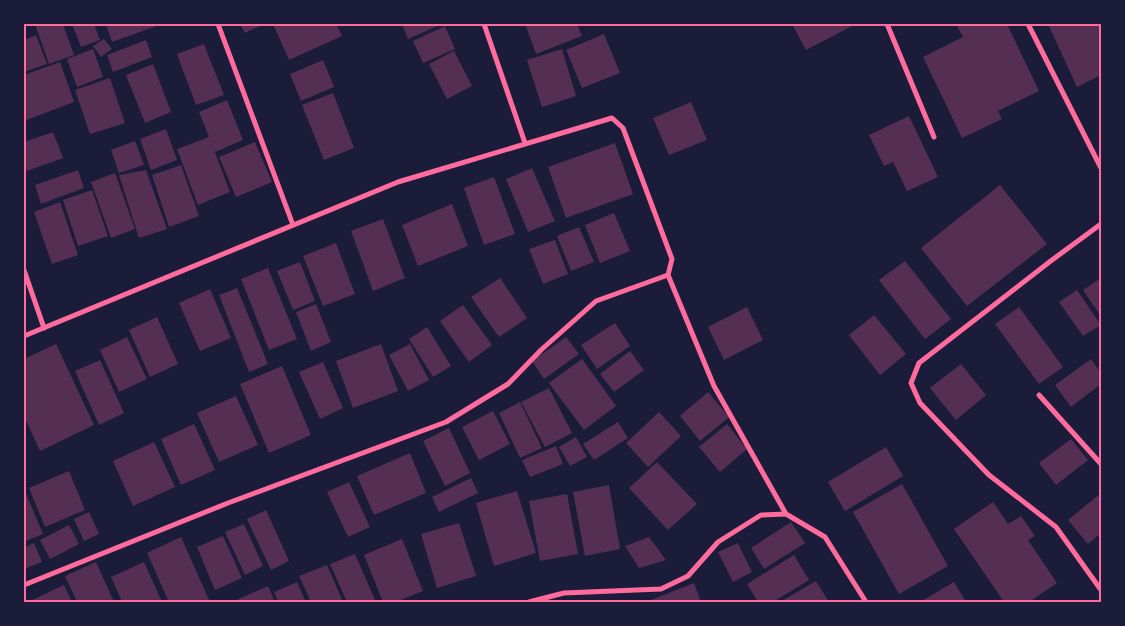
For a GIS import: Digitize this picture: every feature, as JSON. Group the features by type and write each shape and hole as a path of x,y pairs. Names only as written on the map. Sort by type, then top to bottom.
{"street":[{"path":"218,24 293,225"},
{"path":"484,24 525,143"},
{"path":"887,24 934,137"},
{"path":"1028,24 1101,168"},
{"path":"24,336 398,182 612,118 622,128 672,260 668,275 714,386 786,514 825,537 866,602"},
{"path":"1101,224 919,363 911,384 920,403 989,475 1056,527 1101,590"},
{"path":"24,270 44,328"},
{"path":"24,585 228,503 446,422 508,384 541,350 596,302 668,275"},
{"path":"1039,396 1101,464"},
{"path":"529,602 564,593 661,589 688,576 718,542 761,515 786,514"}],"building":[{"path":"35,24 63,24 74,55 49,64"},
{"path":"72,24 94,24 100,40 81,47"},
{"path":"106,24 162,24 112,42"},
{"path":"240,24 264,24 245,33"},
{"path":"273,24 336,24 342,36 289,60"},
{"path":"402,24 442,24 408,39"},
{"path":"531,24 577,24 582,36 536,54 526,26"},
{"path":"792,24 856,24 806,50"},
{"path":"956,24 1007,24 1039,91 998,111 1002,119 962,138 923,57 963,37"},
{"path":"1048,24 1101,24 1101,75 1077,87"},
{"path":"445,26 455,49 423,63 413,41"},
{"path":"604,34 620,73 582,88 566,50"},
{"path":"36,35 47,64 24,72 24,40"},
{"path":"104,39 112,49 101,57 93,46"},
{"path":"146,40 152,57 113,72 107,55"},
{"path":"204,44 224,95 196,105 177,54"},
{"path":"93,49 103,77 77,87 67,59"},
{"path":"562,49 576,96 542,107 527,60"},
{"path":"454,51 472,86 447,99 429,64"},
{"path":"323,60 334,87 301,101 290,74"},
{"path":"60,62 74,102 24,121 24,75"},
{"path":"153,64 171,112 145,123 126,75"},
{"path":"110,78 125,123 90,134 75,90"},
{"path":"333,93 354,148 324,160 302,105"},
{"path":"227,100 243,140 215,152 211,142 230,192 198,205 177,149 209,137 199,112"},
{"path":"691,102 707,140 669,155 653,118"},
{"path":"909,116 938,177 907,191 893,162 884,166 869,135"},
{"path":"166,129 177,160 151,170 140,139"},
{"path":"53,132 63,158 27,171 24,162 24,142"},
{"path":"135,141 144,165 119,173 111,150"},
{"path":"255,142 272,182 236,197 219,157"},
{"path":"615,143 633,194 566,218 548,167"},
{"path":"181,165 199,216 169,227 152,175"},
{"path":"532,168 555,221 528,232 506,179"},
{"path":"78,170 84,188 41,204 35,185"},
{"path":"146,170 167,229 139,238 119,175"},
{"path":"115,173 135,229 111,238 91,182"},
{"path":"494,177 515,234 484,245 464,188"},
{"path":"1000,185 1047,244 967,306 921,248"},
{"path":"92,190 108,236 78,246 63,200"},
{"path":"60,202 78,255 52,264 34,212"},
{"path":"452,204 468,246 418,266 402,225"},
{"path":"614,213 630,251 600,263 585,225"},
{"path":"383,219 405,278 373,291 351,231"},
{"path":"579,227 594,262 571,271 557,236"},
{"path":"555,240 568,274 543,284 529,249"},
{"path":"336,243 355,294 323,306 303,256"},
{"path":"905,261 951,319 925,339 879,280"},
{"path":"300,262 315,301 293,310 277,271"},
{"path":"268,268 297,339 269,350 241,279"},
{"path":"500,278 527,318 499,337 471,297"},
{"path":"1101,278 1101,314 1100,315 1083,290"},
{"path":"237,288 268,364 249,372 219,295"},
{"path":"210,289 231,338 200,351 179,303"},
{"path":"1077,290 1101,325 1083,336 1059,302"},
{"path":"316,304 331,342 311,351 296,312"},
{"path":"463,305 492,345 469,362 440,321"},
{"path":"747,307 763,340 724,360 708,327"},
{"path":"1019,307 1063,367 1039,384 995,324"},
{"path":"874,315 906,354 880,375 849,335"},
{"path":"157,317 178,364 150,377 129,330"},
{"path":"615,323 630,346 597,369 581,345"},
{"path":"427,327 451,366 433,377 409,339"},
{"path":"127,337 147,379 119,392 100,350"},
{"path":"566,337 579,354 544,379 532,361"},
{"path":"56,344 94,425 40,451 24,416 24,359"},
{"path":"381,344 398,391 353,408 336,361"},
{"path":"410,344 429,380 408,391 389,355"},
{"path":"630,351 644,370 614,392 600,374"},
{"path":"582,359 616,406 584,430 549,383"},
{"path":"1091,359 1101,373 1101,384 1071,407 1055,385"},
{"path":"100,360 124,413 99,425 75,371"},
{"path":"323,362 343,408 320,419 299,372"},
{"path":"961,364 986,395 956,420 930,388"},
{"path":"282,366 311,435 269,453 240,384"},
{"path":"549,388 572,433 545,447 521,402"},
{"path":"708,392 729,417 700,441 680,416"},
{"path":"236,396 258,445 219,462 197,413"},
{"path":"520,402 542,448 520,458 499,413"},
{"path":"493,411 510,444 479,460 462,427"},
{"path":"659,412 681,436 648,467 626,443"},
{"path":"618,422 628,438 594,460 583,444"},
{"path":"194,424 215,470 181,485 161,439"},
{"path":"727,424 747,449 720,472 699,447"},
{"path":"449,428 470,473 445,486 423,441"},
{"path":"576,437 587,457 570,466 559,447"},
{"path":"1071,439 1088,460 1056,485 1039,463"},
{"path":"154,442 175,487 133,506 113,461"},
{"path":"556,446 563,464 530,477 522,460"},
{"path":"886,447 903,476 845,511 828,482"},
{"path":"410,453 426,493 374,515 357,476"},
{"path":"657,462 697,504 668,530 629,488"},
{"path":"69,471 85,510 45,527 29,488"},
{"path":"471,478 478,493 439,512 432,497"},
{"path":"349,482 370,527 348,537 327,492"},
{"path":"902,484 948,566 899,594 853,512"},
{"path":"609,485 620,549 585,556 573,492"},
{"path":"24,489 43,534 24,542"},
{"path":"517,491 536,553 494,566 476,503"},
{"path":"1101,493 1101,533 1088,544 1068,520"},
{"path":"567,494 578,554 540,561 529,501"},
{"path":"993,502 1008,524 1021,516 1035,536 1028,540 1057,583 1029,602 1004,602 954,529"},
{"path":"266,510 289,561 271,570 247,519"},
{"path":"89,512 99,534 84,541 74,519"},
{"path":"791,522 805,543 764,569 751,548"},
{"path":"459,523 476,576 437,588 421,534"},
{"path":"244,524 263,566 245,575 225,532"},
{"path":"69,525 79,544 50,559 40,540"},
{"path":"223,536 242,578 215,590 197,547"},
{"path":"181,537 210,602 169,602 147,553"},
{"path":"649,537 666,560 639,568 625,546"},
{"path":"402,539 423,591 396,602 383,602 364,555"},
{"path":"34,543 42,562 24,569 24,548"},
{"path":"738,543 752,572 733,582 718,552"},
{"path":"355,554 376,602 347,602 330,564"},
{"path":"794,555 809,580 773,602 758,602 747,584"},
{"path":"96,562 114,602 77,602 65,576"},
{"path":"144,562 162,602 122,602 111,577"},
{"path":"327,565 343,602 311,602 299,576"},
{"path":"816,581 829,602 780,602"},
{"path":"297,582 306,602 278,602 274,592"},
{"path":"954,582 966,602 920,602"},
{"path":"694,583 701,602 652,602 651,600"},
{"path":"64,585 72,602 28,602"},
{"path":"268,586 275,602 232,602"}]}
